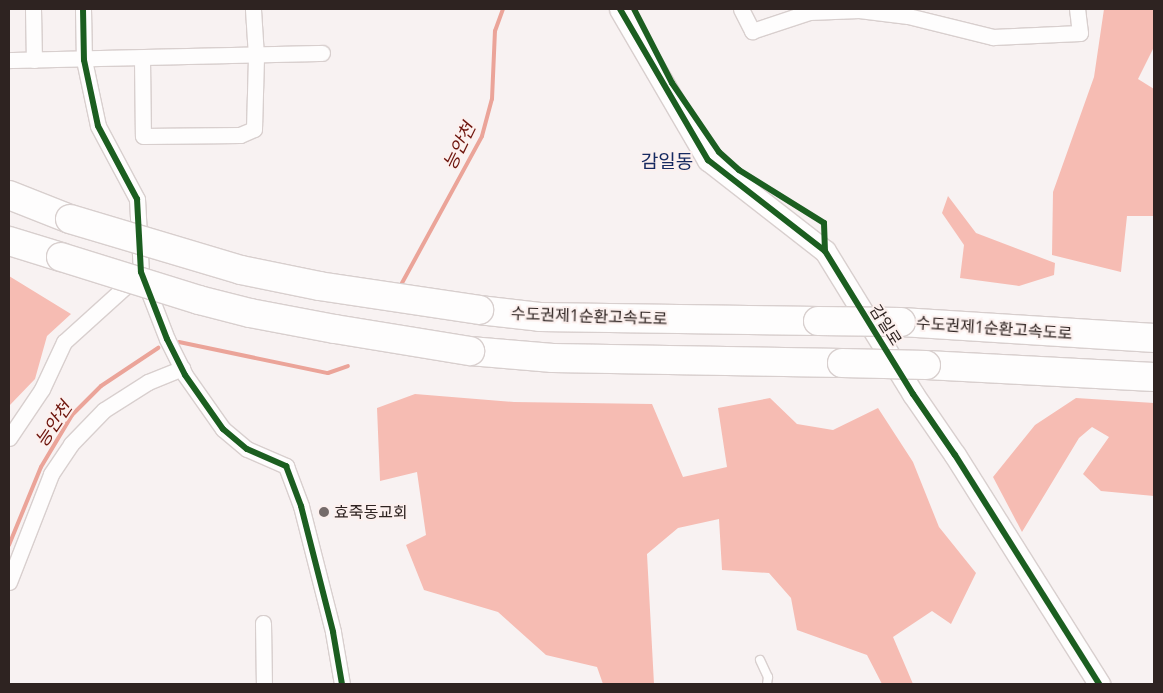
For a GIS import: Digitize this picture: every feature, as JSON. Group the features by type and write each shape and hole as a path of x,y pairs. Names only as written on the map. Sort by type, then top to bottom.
{"highway":[{"name":"수도권제1순환고속도로","path":"9,195 70,219 241,270 319,286 480,310 540,317 901,322 1154,338"},
{"path":"9,241 199,300 335,330 470,351 553,358 926,365 1154,377"}],"street":[{"path":"33,9 34,60"},
{"path":"84,9 84,60 98,126 137,199 141,272 166,339 182,368 223,429 247,449 286,466 300,506 333,632 342,684"},
{"path":"142,59 143,136 240,135 254,129 256,56 253,9"},
{"path":"741,9 752,31 809,12 859,10 917,13 993,36 1080,33 1077,9"},
{"name":"감일로","path":"625,10 708,160 825,251 913,394 955,454 1099,684"},
{"path":"9,60 142,59 322,53"},
{"path":"10,433 42,389 64,342 141,272"},
{"path":"9,582 51,474 71,444 104,410 148,382 182,368"},
{"path":"264,623 264,684"}],"lane":[{"path":"760,660 768,677 766,684"}],"shaded area":[{"path":"1104,9 1154,9 1154,47 1138,79 1154,89 1154,216 1127,216 1121,272 1052,255 1053,192 1094,77"},
{"path":"948,196 976,233 1055,263 1054,275 1019,286 960,278 964,245 942,213"},
{"path":"9,276 71,314 47,336 35,379 9,406"},
{"path":"415,394 514,402 652,404 683,477 727,467 718,408 770,398 797,424 833,430 878,408 913,462 939,527 976,573 951,624 932,611 893,637 913,684 882,684 867,655 797,630 791,598 769,573 722,570 719,519 678,528 647,554 654,684 603,684 597,667 546,655 498,612 424,590 406,545 426,535 417,472 380,481 377,408"},
{"path":"1076,398 1154,403 1154,496 1101,491 1083,474 1109,437 1092,427 1079,438 1022,532 993,477 1035,425"}],"waterway":[{"name":"능안천","path":"402,283 482,136 492,99 495,31 503,9"},
{"name":"능안천","path":"179,342 328,373 348,366"},
{"name":"능안천","path":"9,545 41,467 72,415 101,386 158,348"}],"cycle path":[{"path":"83,9 84,60 98,126 137,199 141,272 167,339 185,375 223,429 247,449 286,466 301,506 333,632 342,684"},
{"path":"620,9 708,160 825,251 913,394 955,455 1099,684"},
{"path":"634,9 672,83 719,152 739,170 824,223 825,251"}],"place":[{"name":"효죽동교회","path":"324,512"}],"district":[{"name":"감일동","path":"667,162"}]}
